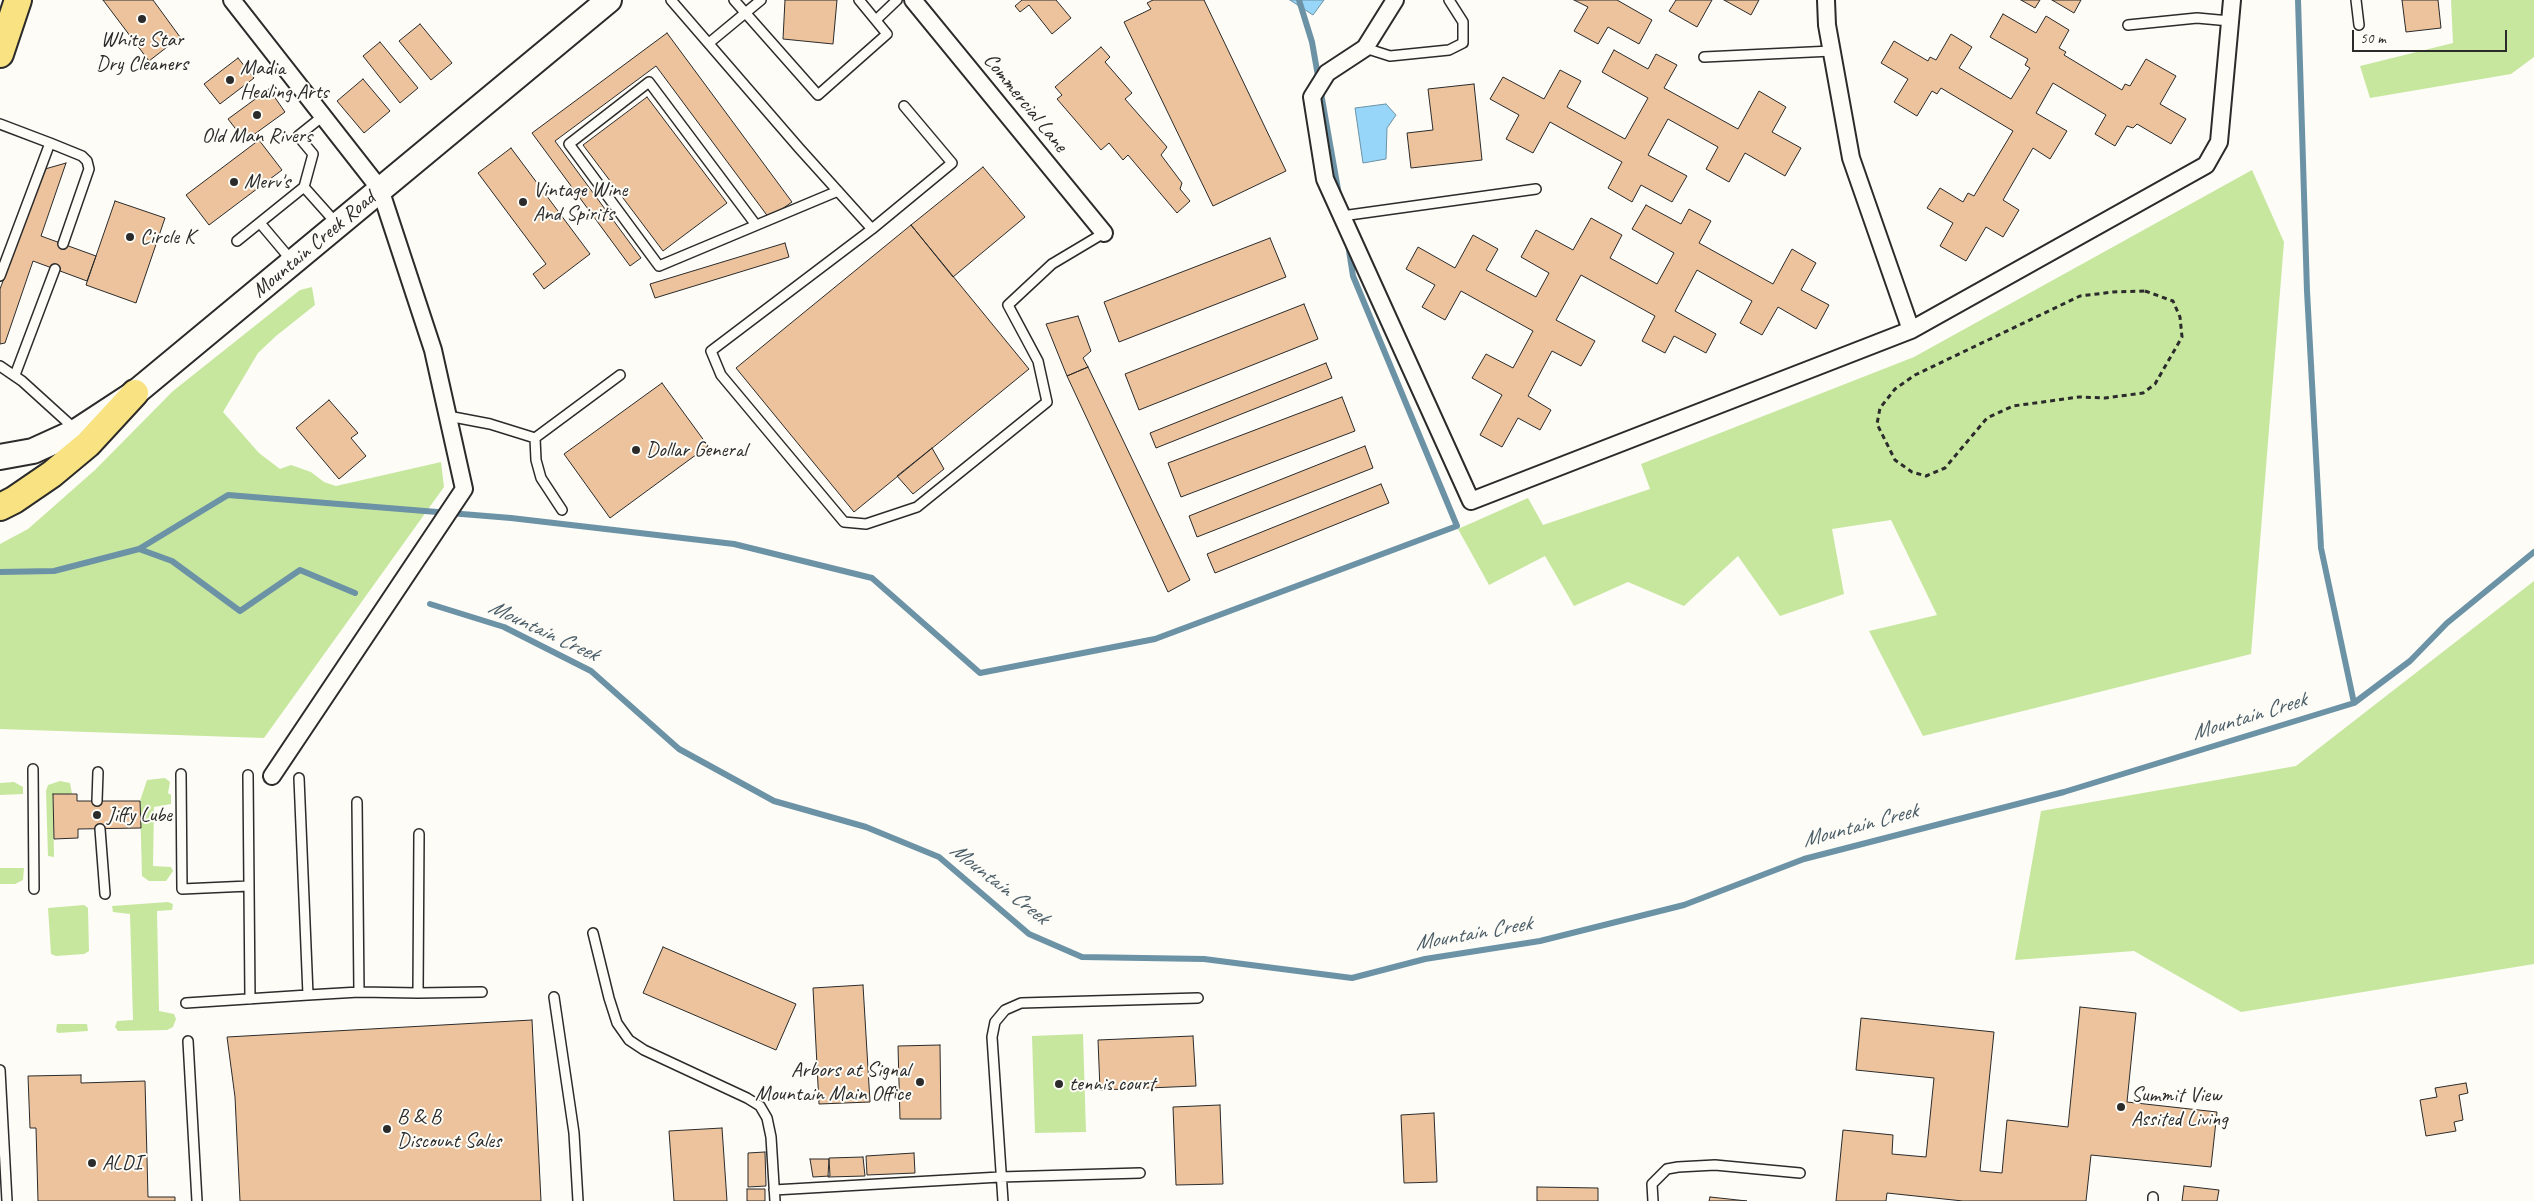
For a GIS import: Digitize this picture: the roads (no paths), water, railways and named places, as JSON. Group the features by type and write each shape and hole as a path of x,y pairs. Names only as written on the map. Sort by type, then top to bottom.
{"main road":[{"path":"0,54 18,0"},
{"name":"Mountain Creek Road","path":"0,458 33,451 77,431 135,393 609,0"},
{"path":"0,507 14,500 52,474 88,444 135,393"}],"street":[{"path":"232,0 380,189 433,350 464,488 272,776"},
{"name":"Commercial Lane","path":"913,0 1104,233"},
{"path":"1396,0 1366,48 1328,73 1312,97 1325,179 1471,501 1910,330 2206,165 2219,142 2232,0"},
{"path":"1826,0 1832,50 1851,158 1910,330"}],"lane":[{"path":"670,0 872,229"},
{"path":"734,0 818,95 887,34 859,0"},
{"path":"709,43 761,0"},
{"path":"876,20 897,0"},
{"path":"1366,48 1390,56 1449,50 1463,43 1463,22 1449,0"},
{"path":"2356,0 2359,26"},
{"path":"2128,25 2197,18 2230,21"},
{"path":"1704,57 1832,50"},
{"path":"756,225 649,82 569,144 659,266 838,191"},
{"path":"904,106 952,163 872,229 712,350 722,375 844,522 866,524 917,507 1047,402 1038,361 1008,305 1052,264 1104,233"},
{"path":"238,241 304,187 312,154 298,136 323,116"},
{"path":"0,124 82,156 87,161 89,169 63,244"},
{"path":"0,276 3,256 50,143"},
{"path":"304,187 338,225"},
{"path":"1342,216 1536,189"},
{"path":"260,223 293,262"},
{"path":"15,375 55,269"},
{"path":"0,366 15,375 77,431"},
{"path":"535,438 620,374"},
{"path":"448,416 490,424 535,438"},
{"path":"535,438 536,460 541,478 562,510"},
{"path":"33,769 34,889"},
{"path":"97,801 98,772"},
{"path":"181,774 182,889 249,886"},
{"path":"248,775 250,999"},
{"path":"299,778 308,996"},
{"path":"357,802 359,992"},
{"path":"100,829 105,894"},
{"path":"418,993 419,834"},
{"path":"593,933 611,1006 617,1023 629,1040 644,1050 747,1098 760,1106 767,1118 771,1137 775,1201"},
{"path":"186,1003 359,992 482,992"},
{"path":"554,997 574,1133 578,1201"},
{"path":"1003,1201 992,1037 995,1022 1004,1010 1021,1003 1198,998"},
{"path":"188,1041 197,1201"},
{"path":"0,1070 7,1201"},
{"path":"1653,1201 1652,1184 1667,1169 1716,1165 1800,1173"},
{"path":"774,1190 1000,1177 1140,1173"}],"water":[{"path":"1290,0 1324,0 1313,15"},
{"path":"1386,104 1396,115 1387,128 1386,159 1363,163 1355,108"}],"waterway":[{"path":"1299,0 1312,42 1339,195"},
{"path":"2298,0 2307,291 2321,548 2354,703"},
{"path":"0,572 54,571 139,549 228,495 511,518 734,544 872,578 980,673 1155,639 1457,526 1353,276 1348,244"},
{"path":"139,549 172,561 240,611 300,570 355,593"},
{"name":"Mountain Creek","path":"430,604 504,627 591,671 679,749 774,801 866,827 939,857 1029,934 1082,957 1204,959 1352,978 1425,959 1540,941 1684,905 1804,859 2064,792 2354,703 2410,661 2447,623 2534,552"}],"place":[{"name":"White Star Dry Cleaners","path":"142,19"},
{"name":"Madia Healing Arts","path":"230,80"},
{"name":"Old Man Rivers","path":"257,115"},
{"name":"Merv's","path":"234,182"},
{"name":"Vintage Wine And Spirits","path":"523,202"},
{"name":"Circle K","path":"130,237"},
{"name":"Dollar General","path":"636,450"},
{"name":"Jiffy Lube","path":"97,815"},
{"name":"Arbors at Signal Mountain Main Office","path":"920,1082"},
{"name":"tennis court","path":"1059,1084"},
{"name":"Summit View Assited Living","path":"2121,1107"},
{"name":"B & B Discount Sales","path":"387,1129"},
{"name":"ALDI","path":"92,1163"}]}
